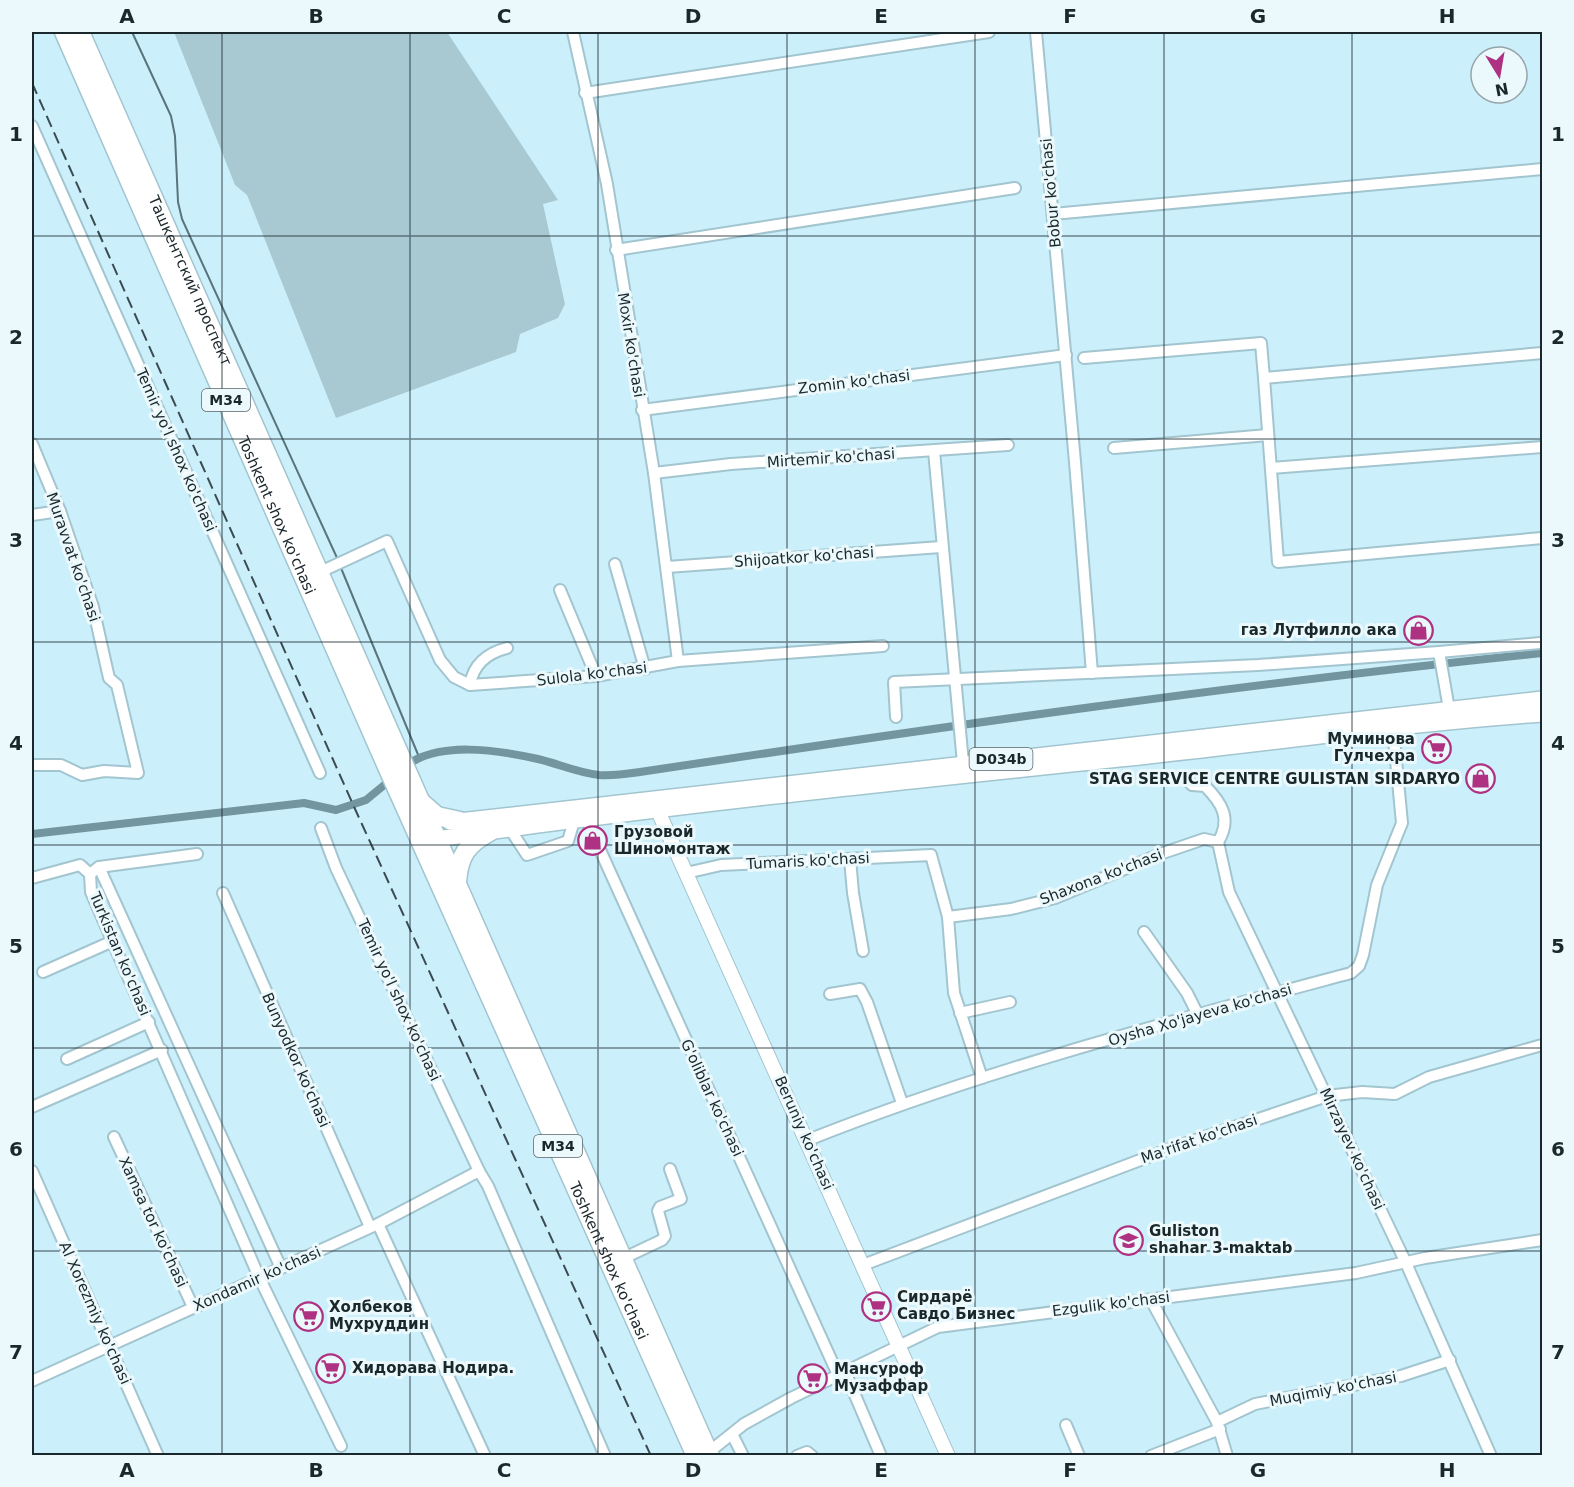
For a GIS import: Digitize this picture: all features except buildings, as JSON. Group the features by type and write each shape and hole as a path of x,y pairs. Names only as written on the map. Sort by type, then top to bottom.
{"highway":[{"name":"Toshkent shox ko'chasi","path":"64,32 398,772"},
{"name":"Ташкентский проспект","path":"80,32 326,569 398,772"},
{"name":"M34","path":"398,772 419,800 429,834"},
{"name":"M34","path":"398,772 429,834 451,888"},
{"path":"419,800 437,816 460,820"},
{"path":"451,888 464,851 476,839 490,831"},
{"name":"Toshkent shox ko'chasi","path":"451,888 624,1258 705,1454"},
{"name":"Toshkent shox ko'chasi","path":"451,888 705,1454"}],"main road":[{"name":"D034b","path":"429,834 460,820 963,763 1319,726 1542,699"},
{"name":"D034b","path":"429,834 510,829 1393,729 1453,720 1542,714"}],"street":[{"name":"Moxir ko'chasi","path":"573,32 607,184 654,473 678,661"},
{"path":"585,93 989,32"},
{"name":"Bobur ko'chasi","path":"1036,32 1092,673"},
{"name":"Temir yo'l shox ko'chasi","path":"32,126 320,773"},
{"path":"1053,214 1542,169"},
{"path":"616,250 1015,188"},
{"path":"1084,358 1261,343 1278,562 1542,538"},
{"path":"1264,378 1542,353"},
{"name":"Zomin ko'chasi","path":"642,410 1066,355"},
{"path":"1114,448 1268,435"},
{"name":"Muravvat ko'chasi","path":"32,444 60,511 93,607 109,678 117,685 138,773 104,771 82,775 61,765 32,765"},
{"name":"Mirtemir ko'chasi","path":"654,473 731,464 1008,446"},
{"path":"1271,468 1542,447"},
{"path":"934,451 941,547 963,763"},
{"path":"32,514 60,511"},
{"path":"326,569 387,541 440,660 454,677 470,685 472,675 481,661 507,648"},
{"name":"Shijoatkor ko'chasi","path":"667,567 941,547"},
{"path":"615,564 645,669"},
{"path":"560,590 596,676"},
{"path":"896,717 894,682 1258,665 1439,654 1540,643"},
{"name":"Sulola ko'chasi","path":"470,685 596,676 645,669 678,661 883,646"},
{"path":"1439,654 1449,709"},
{"name":"Oysha Xo'jayeva ko'chasi","path":"808,1140 902,1103 982,1078 1351,973 1359,966 1377,885 1401,824 1393,729"},
{"path":"1186,779 1192,785 1204,786 1217,798 1224,817 1225,830 1218,842"},
{"name":"Beruniy ko'chasi","path":"658,811 948,1455"},
{"path":"510,829 527,855 568,841 580,820"},
{"name":"G'oliblar ko'chasi","path":"580,820 881,1455"},
{"name":"Temir yo'l shox ko'chasi","path":"321,828 336,868 488,1186 605,1455"},
{"name":"Shaxona ko'chasi","path":"948,917 1011,909 1055,898 1163,853 1204,839 1218,842"},
{"name":"Mirzayev ko'chasi","path":"1218,842 1229,891 1406,1263 1491,1455"},
{"path":"32,878 80,865 95,870 197,854"},
{"name":"Tumaris ko'chasi","path":"686,873 721,865 931,855 948,917"},
{"path":"850,859 863,951"},
{"name":"Turkistan ko'chasi","path":"95,870 92,892 259,1277 341,1446"},
{"name":"Turkistan ko'chasi","path":"95,870 281,1268"},
{"name":"Bunyodkor ko'chasi","path":"223,893 374,1226 485,1455"},
{"path":"948,917 954,993 982,1078"},
{"path":"1144,932 1187,993 1198,1015"},
{"path":"43,972 113,940"},
{"path":"831,994 860,989 867,1002 902,1103"},
{"path":"960,1013 1010,1002"},
{"path":"67,1059 149,1022"},
{"name":"Ma'rifat ko'chasi","path":"863,1265 1172,1148 1327,1096 1362,1092 1395,1094 1429,1077 1542,1045"},
{"path":"32,1107 162,1050"},
{"name":"Xamsa tor ko'chasi","path":"114,1137 193,1307"},
{"path":"624,1258 662,1240 665,1236 658,1211 660,1207 681,1199 670,1169"},
{"name":"Al Xorezmiy ko'chasi","path":"32,1171 158,1455"},
{"name":"Xondamir ko'chasi","path":"32,1381 374,1226 479,1171"},
{"name":"Ezgulik ko'chasi","path":"705,1454 744,1424 791,1398 938,1327 1356,1273 1425,1258 1542,1240"},
{"path":"1150,1300 1218,1425 1227,1455"},
{"name":"Muqimiy ko'chasi","path":"1151,1455 1218,1425 1256,1404 1401,1376 1450,1360"},
{"path":"1066,1425 1079,1455"},
{"path":"732,1434 743,1455"},
{"path":"797,1455 807,1452 812,1455"}],"shaded area":[{"path":"174,32 447,32 558,200 543,204 565,304 558,318 520,334 516,352 336,418 247,195 235,185"}],"waterway":[{"path":"132,32 171,116 175,136 178,202 182,219 338,560"},
{"path":"341,568 419,757"},
{"path":"403,768 417,759 433,754 450,750 468,750 522,756 591,774 619,775 1090,707 1316,678 1542,653"},
{"path":"32,834 304,803 336,810 366,800 394,777"}],"railway":[{"path":"32,83 355,809 651,1456"}],"place":[{"name":"газ Лутфилло ака","path":"1418,630"},
{"name":"Муминова Гулчехра","path":"1436,748"},
{"name":"STAG SERVICE CENTRE GULISTAN SIRDARYO","path":"1481,779"},
{"name":"Грузовой Шиномонтаж","path":"593,841"},
{"name":"Guliston shahar 3-maktab","path":"1128,1240"},
{"name":"Сирдарё Савдо Бизнес","path":"876,1306"},
{"name":"Холбеков Мухруддин","path":"308,1316"},
{"name":"Хидорава Нодира.","path":"331,1368"},
{"name":"Мансуроф Музаффар","path":"813,1378"}]}
